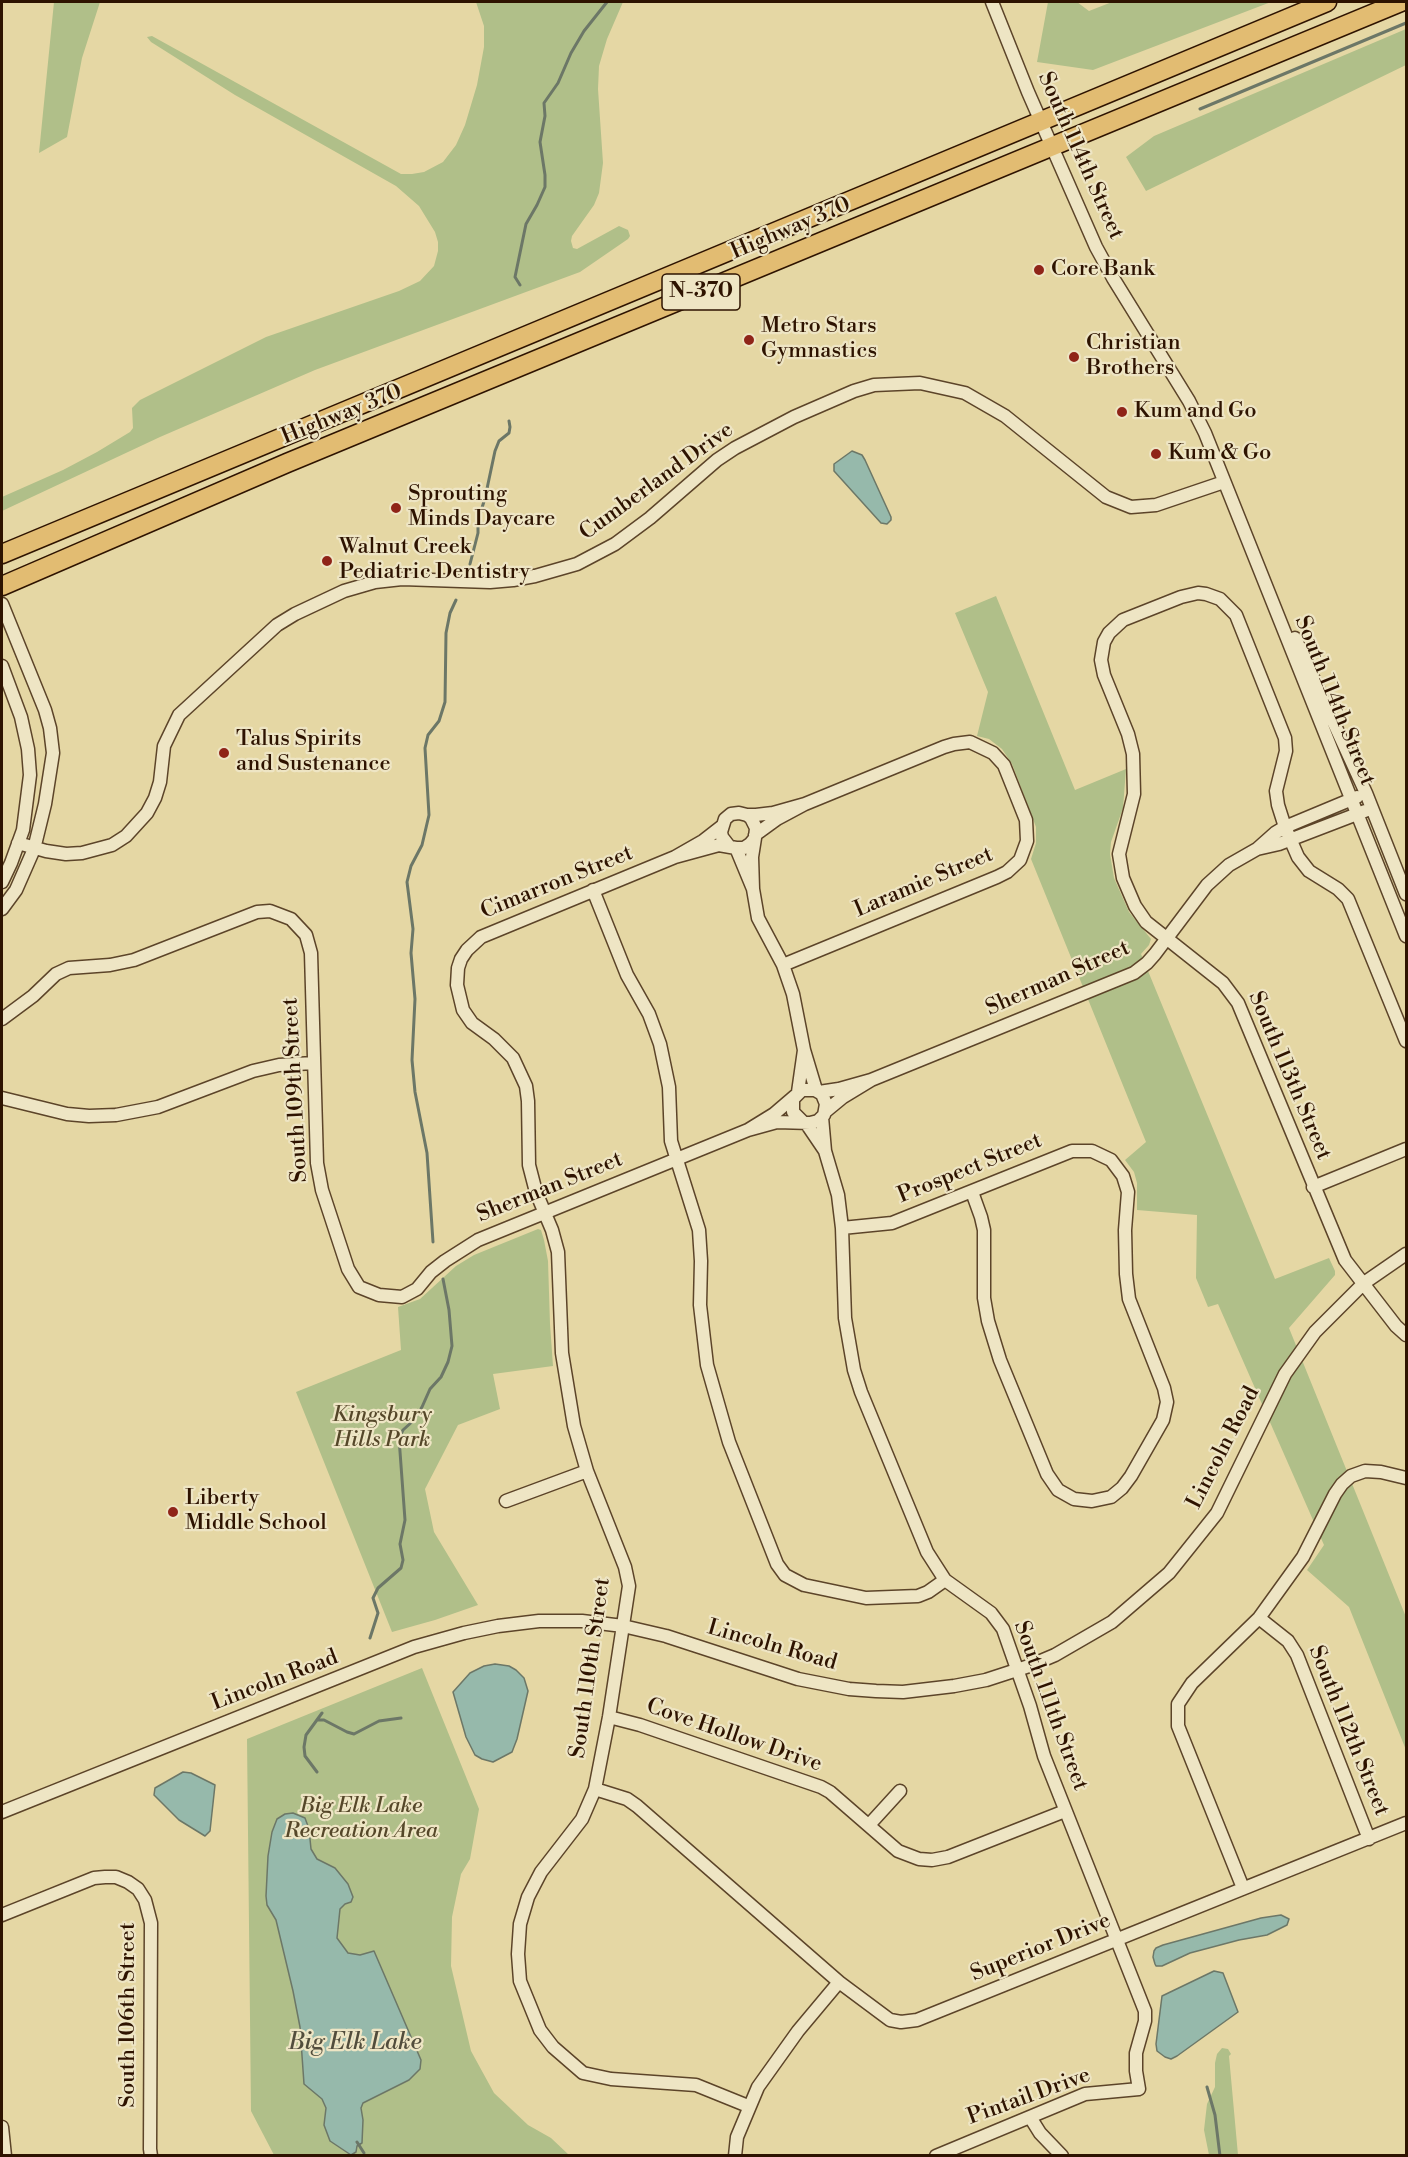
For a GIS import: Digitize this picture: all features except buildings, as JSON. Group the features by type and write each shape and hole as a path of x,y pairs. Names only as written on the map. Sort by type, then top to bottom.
{"highway":[{"name":"Highway 370","path":"2,554 1327,2"},
{"name":"Highway 370","path":"2,586 287,464 1401,2"}],"street":[{"name":"South 114th Street","path":"992,2 1040,121 1096,247 1119,289 1189,401 1205,433 1407,936"},
{"name":"Cumberland Drive","path":"18,843 34,849 66,854 82,853 112,845 126,836 147,813 155,798 160,782 164,746 179,715 277,625 295,614 344,591 375,582 402,579 490,582 513,580 577,564 615,544 650,518 717,460 735,448 784,421 854,391 874,385 920,382 965,393 1005,416 1106,497 1131,507 1156,505 1224,482"},
{"name":"South 114th Street","path":"1224,482 1366,794 1407,894"},
{"name":"South 113th Street","path":"1286,827 1278,805 1276,790 1286,752 1285,738 1239,620 1226,604 1206,594 1181,597 1123,620 1109,633 1104,642 1101,660 1133,754 1132,806 1120,846 1120,868 1138,912 1146,922 1222,983 1238,1003 1345,1260 1396,1326 1407,1335"},
{"path":"2,604 50,728 53,753 45,804 34,849 15,890 2,909"},
{"path":"2,666 21,717 28,749 30,775 23,830 2,882"},
{"name":"Laramie Street","path":"783,965 1007,872 1020,860 1027,841 1026,820 999,757 979,745 962,742 944,747 805,804"},
{"name":"Sherman Street","path":"818,1091 839,1089 871,1080 1124,978 1141,969 1167,939 1207,885 1229,865 1257,849 1275,832 1366,794"},
{"path":"753,889 733,847 722,837 721,826 725,819 731,814 773,813 805,804"},
{"path":"733,847 744,848 777,819 805,804"},
{"name":"Sherman Street","path":"1257,849 1291,840 1372,808"},
{"path":"747,815 754,822 753,889 758,918 783,965 797,1007 804,1050 818,1091 825,1100 824,1114 814,1122 804,1122 793,1112 792,1103 797,1094 804,1050"},
{"name":"Cimarron Street","path":"675,857 703,841 721,826"},
{"path":"1286,827 1298,857 1309,871 1338,889 1348,899 1407,1041"},
{"name":"Cimarron Street","path":"458,992 456,978 461,959 481,937 675,857 709,847 733,847"},
{"path":"593,890 627,975 659,1038 667,1075 670,1132 676,1160 699,1230 701,1323 712,1387 735,1458 779,1568 789,1578 804,1585 866,1598 914,1597 928,1592 945,1580"},
{"name":"South 109th Street","path":"2,1018 64,970 73,966 104,966 128,962 250,914 265,911 278,913 291,919 299,926 310,944 317,1163 322,1190 348,1269 359,1287 379,1295"},
{"name":"South 110th Street","path":"458,992 463,1010 472,1023 506,1050 523,1077 528,1101 529,1165 536,1192 546,1213 558,1252 561,1333 574,1426 587,1471 627,1575 629,1586 609,1718 595,1789 627,1799 637,1806 839,1982"},
{"path":"2,1098 67,1114 116,1116 158,1107 259,1069 279,1065 314,1063"},
{"name":"Sherman Street","path":"824,1114 843,1097 871,1080"},
{"path":"797,1094 806,1089 818,1091"},
{"name":"Sherman Street","path":"748,1130 774,1114 797,1094"},
{"name":"South 111th Street","path":"824,1114 825,1151 838,1195 842,1228 845,1318 854,1370 870,1415 927,1552 945,1580 998,1620 1006,1636 1044,1756 1145,2010 1145,2021 1136,2053 1139,2089"},
{"name":"Sherman Street","path":"379,1295 402,1297 417,1289 431,1272 460,1250 478,1240 748,1130 777,1122 804,1122"},
{"name":"South 111th Street","path":"804,1122 825,1151"},
{"path":"1314,1187 1407,1149"},
{"name":"Prospect Street","path":"842,1228 892,1223 1072,1151 1092,1151 1111,1160 1123,1176 1128,1192 1125,1230 1129,1299 1167,1401 1163,1420 1128,1480 1114,1494 1106,1498 1088,1502 1070,1498 1055,1486 1047,1473 1003,1366 988,1321 984,1298 983,1224 972,1192"},
{"name":"Lincoln Road","path":"2,1812 438,1640 487,1628 539,1621 582,1621 623,1626 666,1636 798,1679 849,1689 903,1692 929,1690 986,1680 1018,1670 1055,1655 1112,1622 1169,1572 1217,1513 1285,1374 1315,1332 1364,1283 1407,1254"},
{"path":"506,1501 587,1471"},
{"path":"1243,1888 1180,1732 1178,1704 1192,1683 1259,1618 1302,1557 1342,1484 1351,1476 1365,1471 1407,1478"},
{"name":"South 112th Street","path":"1259,1618 1288,1641 1297,1655 1370,1839"},
{"name":"Cove Hollow Drive","path":"609,1718 640,1725 821,1787 830,1792 903,1854 914,1858 932,1860 956,1855 1065,1811"},
{"path":"595,1789 582,1819 537,1880 528,1897 520,1924 518,1954 520,1982 540,2030 553,2047 583,2073 611,2079 696,2085 748,2106"},
{"path":"869,1826 900,1791"},
{"name":"Superior Drive","path":"839,1982 890,2019 901,2022 917,2020 1407,1823"},
{"name":"South 106th Street","path":"2,1915 94,1878 116,1877 128,1882 138,1889 145,1900 151,1923 150,2149 152,2156"},
{"path":"735,2156 737,2138 748,2106 758,2087 798,2031 839,1982"},
{"name":"Pintail Drive","path":"936,2156 1085,2094 1139,2089"},
{"path":"1030,2117 1040,2133 1062,2156"},
{"path":"2,2127 5,2156"}],"green space":[{"path":"54,2 100,2 82,58 67,137 39,153"},
{"path":"476,2 623,2 607,39 599,66 598,89 603,163 599,193 571,241 573,248 577,249 619,226 628,230 630,236 628,239 580,272 315,370 160,437 2,511 2,497 63,470 130,432 133,428 132,408 140,400 266,337 399,291 420,281 434,266 438,251 435,232 419,206 396,186 235,95 151,42 147,37 152,36 401,174 412,174 424,172 443,162 456,145 465,125 477,85 484,47 484,26"},
{"path":"1048,2 1077,2 1089,11 1112,2 1271,2 1093,70 1037,62"},
{"path":"1406,29 1406,65 1146,191 1126,157 1154,136"},
{"path":"996,596 1075,790 1126,769 1123,808 1111,842 1110,854 1114,878 1129,912 1151,939 1141,954 1275,1279 1329,1258 1335,1271 1335,1275 1289,1328 1406,1617 1406,1750 1349,1607 1307,1570 1324,1545 1218,1304 1208,1307 1196,1278 1197,1215 1137,1210 1137,1183 1134,1172 1125,1160 1146,1142 1031,859 1036,843 1036,827 1012,764 1002,749 989,739 977,736 988,692 955,613"},
{"name":"Kingsbury Hills Park","path":"538,1229 541,1230 548,1261 553,1366 493,1374 500,1409 458,1425 425,1489 434,1532 478,1605 392,1632 296,1392 401,1350 398,1307 420,1299 456,1266 474,1255"},
{"name":"Big Elk Lake Recreation Area","path":"422,1668 479,1809 470,1859 461,1874 452,1917 451,1966 471,2051 494,2093 528,2125 551,2138 569,2155 274,2155 251,2111 247,1739"},
{"path":"1222,2048 1228,2049 1231,2054 1229,2056 1238,2155 1209,2155 1204,2130 1207,2104 1215,2087 1215,2063 1217,2054"}],"water":[{"path":"852,451 862,455 865,460 891,517 887,524 881,523 834,471 834,464"},
{"path":"495,1664 509,1666 516,1670 524,1678 528,1691 512,1752 493,1762 475,1755 466,1737 453,1692 470,1673 484,1666"},
{"path":"183,1772 191,1773 215,1785 210,1831 205,1836 179,1820 154,1795 155,1788"},
{"name":"Big Elk Lake","path":"293,1813 305,1818 309,1829 311,1849 317,1859 335,1868 348,1884 353,1897 351,1902 340,1909 337,1938 348,1953 360,1955 374,1951 421,2060 420,2069 409,2080 363,2103 361,2108 362,2143 351,2155 330,2141 324,2125 326,2108 322,2099 304,2084 300,2027 293,1991 276,1920 267,1905 268,1856 272,1832 277,1819 285,1814"},
{"path":"1281,1915 1289,1919 1287,1925 1267,1935 1190,1953 1162,1966 1155,1964 1154,1951 1163,1945 1261,1918"},
{"path":"1214,1971 1223,1973 1238,2012 1177,2056 1171,2059 1165,2057 1157,2051 1156,2044 1162,1996"}],"waterway":[{"path":"520,285 515,277 526,224 545,187 540,142 545,116 544,103 558,83 584,31 607,2"},
{"path":"1200,109 1406,23"},
{"path":"470,564 495,451 499,441 509,433 509,421"},
{"path":"433,1242 427,1153 415,1092 412,1060 415,999 411,953 413,929 407,882 411,866 422,845 429,815 425,748 428,735 439,721 445,702 446,633 450,613 456,600"},
{"path":"370,1638 378,1613 373,1598 378,1588 401,1568 403,1560 400,1544 405,1520 399,1438 403,1430 414,1420 430,1389 441,1377 452,1346 449,1310 443,1279"},
{"path":"317,1772 305,1756 304,1747 306,1735 322,1713"},
{"path":"317,1720 324,1720 354,1734 379,1721 401,1718"},
{"path":"1207,2087 1215,2115 1220,2156"},
{"path":"357,2142 364,2153"}],"place":[{"name":"Core Bank","path":"1039,270"},
{"name":"Metro Stars Gymnastics","path":"749,340"},
{"name":"Christian Brothers","path":"1074,357"},
{"name":"Kum and Go","path":"1122,412"},
{"name":"Kum & Go","path":"1156,454"},
{"name":"Sprouting Minds Daycare","path":"396,508"},
{"name":"Walnut Creek Pediatric Dentistry","path":"327,561"},
{"name":"Talus Spirits and Sustenance","path":"224,753"},
{"name":"Liberty Middle School","path":"173,1512"}]}
